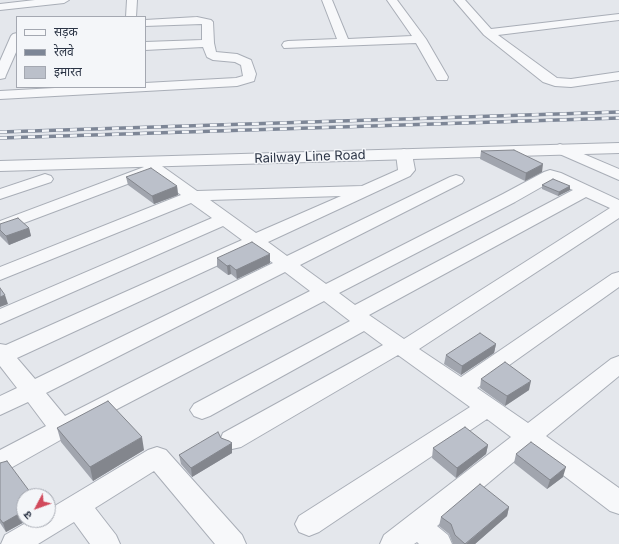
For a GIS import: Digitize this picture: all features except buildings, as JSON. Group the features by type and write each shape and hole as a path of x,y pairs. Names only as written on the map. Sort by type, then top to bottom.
{"street":[{"path":"0,7 64,0"},
{"path":"131,16 132,0"},
{"path":"327,0 344,42"},
{"path":"392,0 420,39 442,77"},
{"path":"459,0 488,33 544,76 555,82 579,82 619,76"},
{"path":"24,16 29,4"},
{"path":"488,33 619,17"},
{"path":"604,19 619,27"},
{"path":"146,23 204,21 208,23 208,43 211,54 214,56 236,58 244,61 247,63 250,74 249,78 237,82 146,87"},
{"path":"288,45 420,39"},
{"path":"0,75 13,53 16,40"},
{"path":"146,46 208,43"},
{"path":"0,95 128,88"},
{"name":"Railway Line Road","path":"0,166 152,165 404,154 619,148"},
{"path":"560,149 619,175"},
{"path":"62,430 1,354 255,242 407,170 404,154"},
{"path":"0,227 152,165 286,265 326,292 359,318 487,407 619,503"},
{"path":"0,462 62,430 111,402 550,175 619,206"},
{"path":"0,194 46,179"},
{"path":"0,406 456,180"},
{"path":"0,274 193,196 366,190"},
{"path":"202,410 359,318 586,190"},
{"path":"232,440 401,347 619,210"},
{"path":"0,317 224,219"},
{"path":"460,389 619,278"},
{"path":"394,544 617,369"},
{"path":"309,524 487,407"},
{"path":"16,544 156,457 232,544"},
{"path":"78,506 106,544"},
{"path":"417,526 438,544"}],"railway":[{"path":"0,132 619,112"},
{"path":"0,138 619,118"}]}
